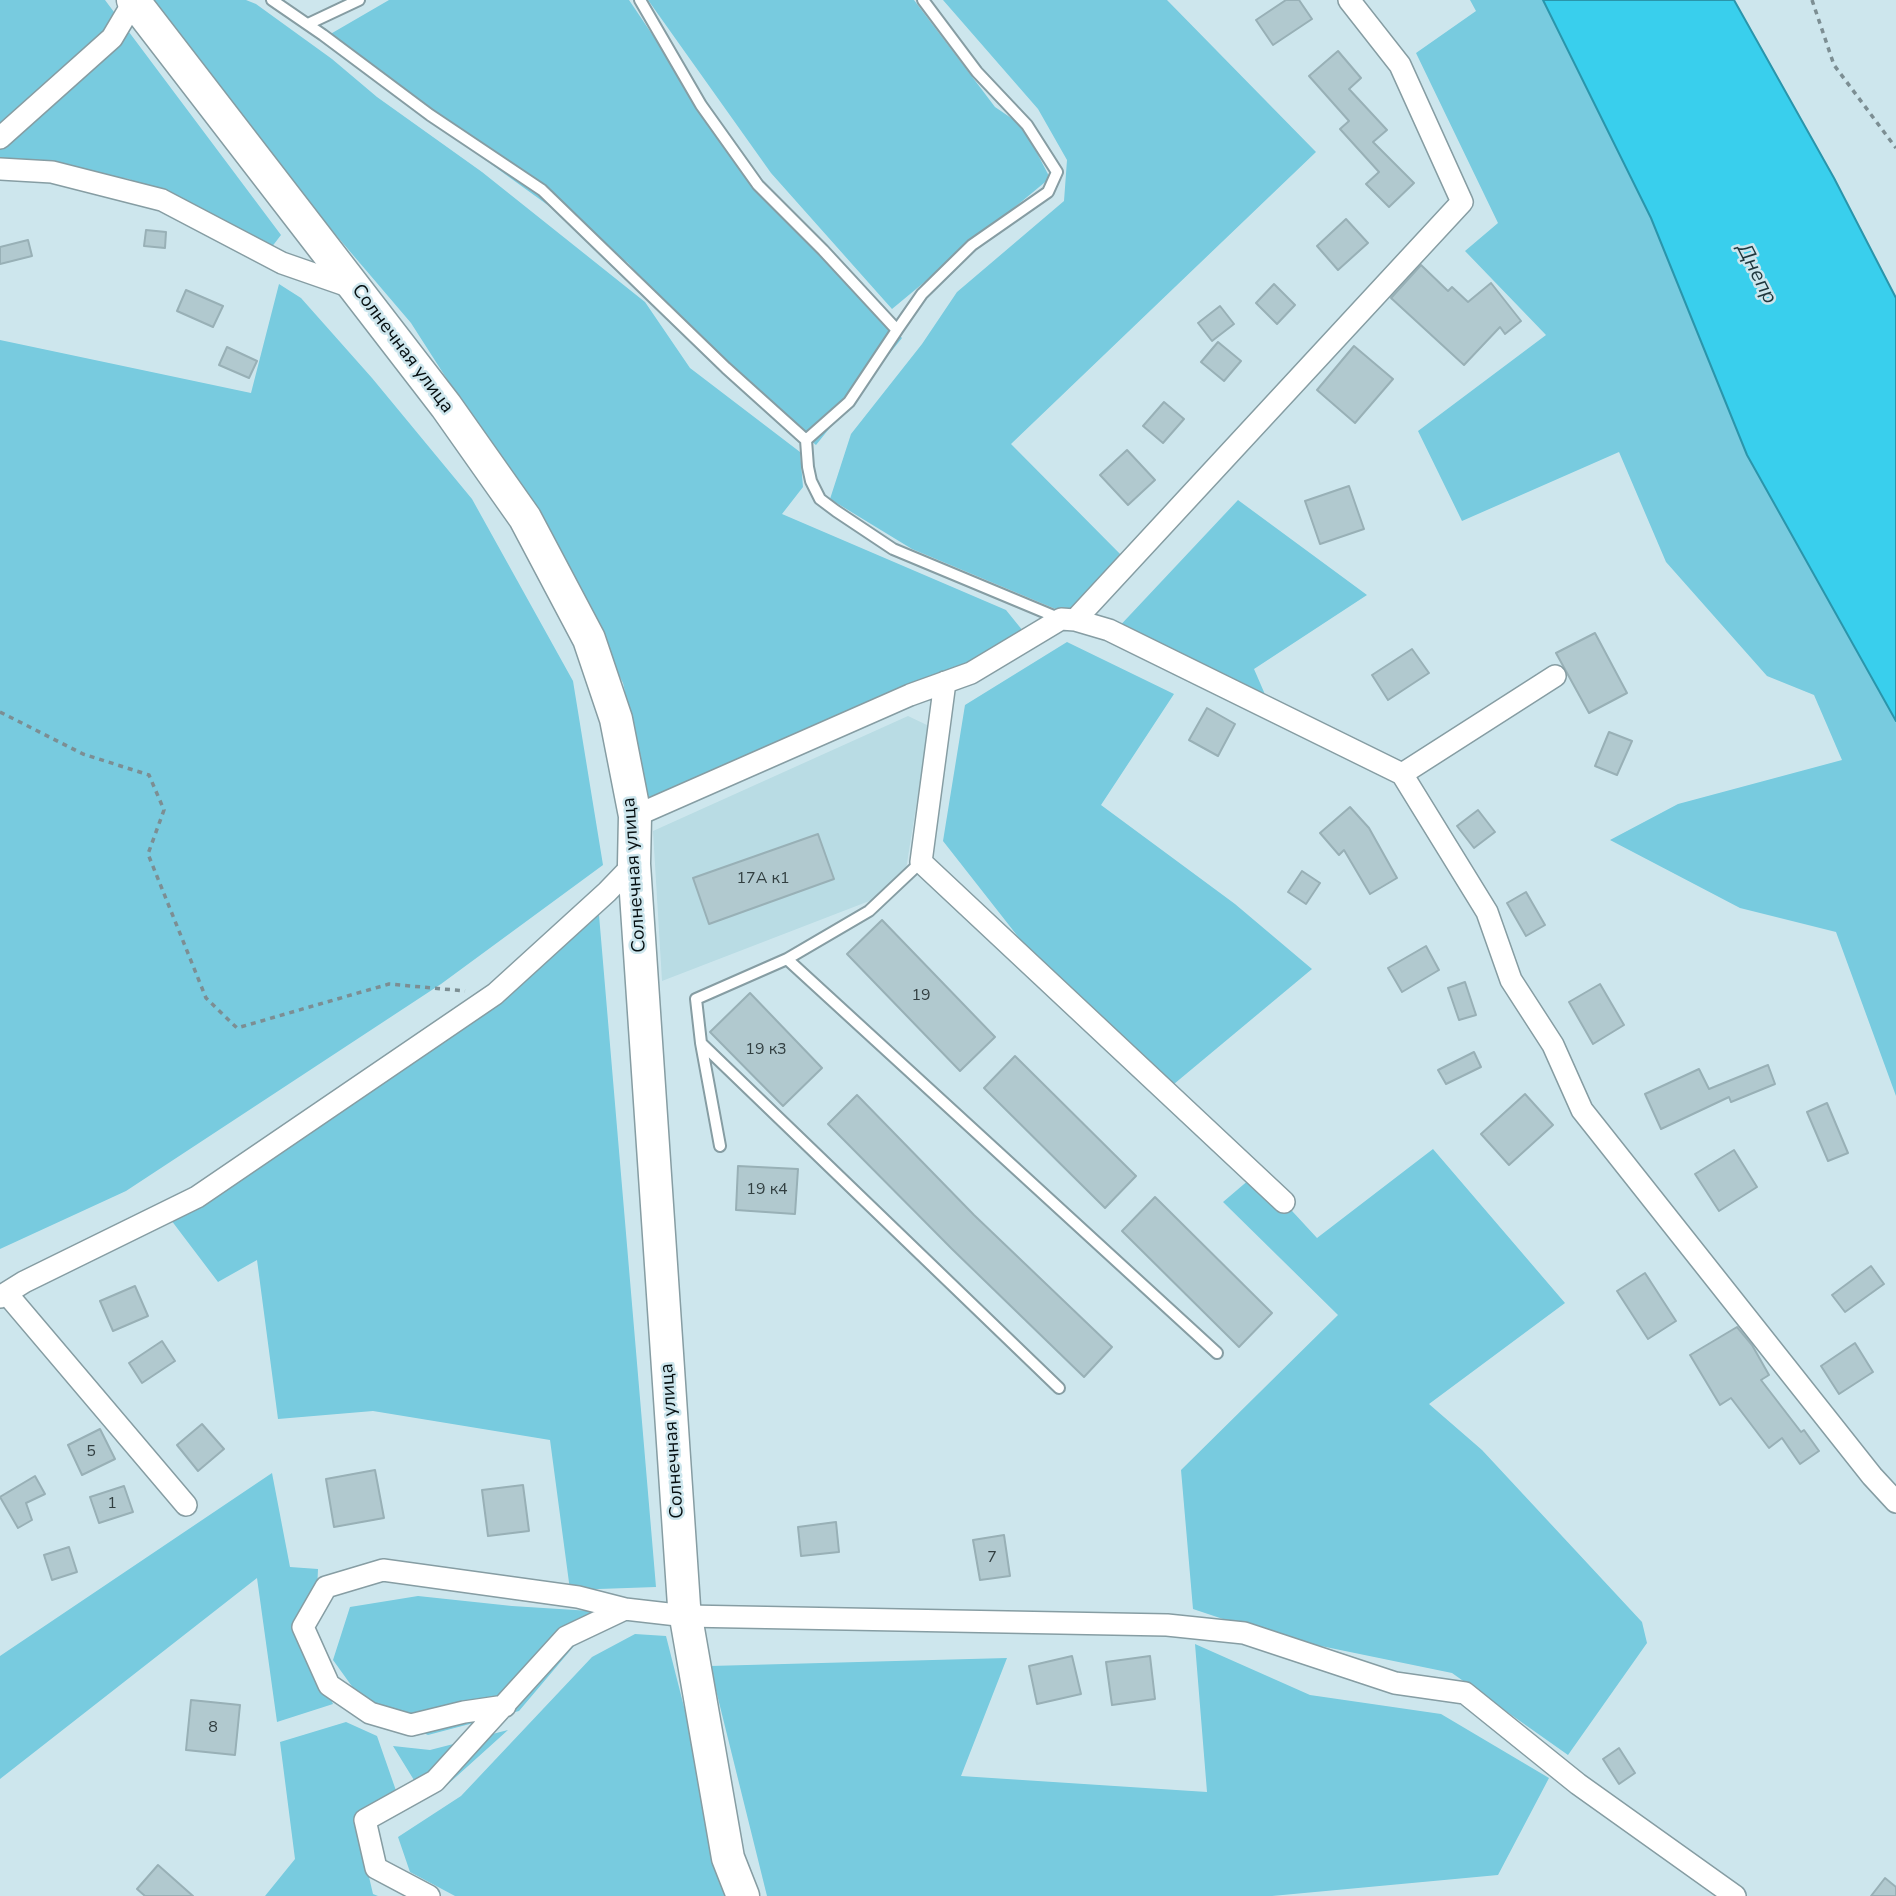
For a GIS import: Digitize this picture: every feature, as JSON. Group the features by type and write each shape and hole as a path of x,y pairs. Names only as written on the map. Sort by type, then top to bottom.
{"street":[{"path":"635,816 910,695 971,673 1068,620 1462,202 1400,65 1349,0"},
{"path":"0,138 112,38 133,1"},
{"name":"Солнечная улица","path":"133,1 446,406 525,518 589,639 616,719 635,816 634,864 686,1616 728,1858 743,1896"},
{"path":"0,169 52,172 162,200 282,263 356,288"},
{"path":"1068,620 1109,630 1402,774 1487,912 1511,980 1553,1045 1582,1110 1872,1476 1896,1502"},
{"path":"1402,774 1555,676"},
{"path":"945,682 920,862 1284,1202"},
{"path":"186,1505 4,1295 24,1282 197,1197 495,994 634,864"},
{"path":"505,1706 464,1712 411,1725 370,1713 330,1685 303,1627 326,1587 383,1570 578,1597 625,1609 686,1616 1167,1625 1244,1633 1395,1683 1465,1693 1578,1784 1735,1896"},
{"path":"429,1896 376,1868 365,1820 435,1780 566,1637 625,1609"}],"lane":[{"path":"272,0 430,116 542,190 726,369 806,440 807,467 820,499 893,549 1068,620"},
{"path":"308,24 359,0"},
{"path":"640,0 701,105 758,185 897,330"},
{"path":"806,440 849,402 922,294 972,245 1048,192 1057,172 1027,125 977,72 923,0"},
{"path":"720,1146 701,1043 696,999 787,959 869,911 920,862"},
{"path":"787,959 1217,1353"},
{"path":"701,1043 1059,1388"}],"path":[{"path":"1812,0 1834,65 1896,148"},
{"path":"0,712 83,754 149,775 164,810 148,854 206,998 237,1028 389,984 495,994"}],"shaded area":[{"path":"0,0 105,0 281,235 271,248 129,179 0,161"},
{"path":"152,0 246,0 256,4 332,59 377,97 482,172 645,302 690,368 800,452 803,487 782,514 1006,610 1023,631 943,678 649,802 623,683 541,526 411,323 289,180"},
{"path":"389,0 629,0 752,182 902,338 816,445 705,353 628,263 365,73 327,36"},
{"path":"648,0 914,0 995,107 1023,126 1050,178 892,309 771,173"},
{"path":"943,0 1167,0 1316,152 1011,444 1129,563 1077,618 912,549 830,499 851,434 922,344 957,292 1064,201 1067,160 1038,109"},
{"path":"1470,0 1543,0 1651,218 1747,455 1896,721 1896,1096 1836,932 1740,908 1610,840 1678,804 1842,760 1814,695 1767,676 1666,562 1619,452 1462,521 1418,431 1546,335 1465,251 1498,223 1416,53 1476,11"},
{"path":"279,284 301,298 372,378 472,499 573,681 603,865 441,984 126,1191 0,1249 0,340 251,393"},
{"path":"1238,500 1367,595 1254,669 1267,699 1114,632"},
{"path":"1067,642 1174,694 1101,805 1235,904 1312,969 1174,1084 1052,980 943,841 965,705"},
{"path":"908,716 929,726 903,888 662,981 653,831"},
{"path":"599,915 656,1587 570,1590 550,1440 373,1411 278,1419 257,1260 218,1282 168,1216"},
{"path":"1433,1149 1565,1303 1429,1404 1482,1450 1642,1622 1647,1643 1568,1755 1452,1673 1277,1637 1193,1609 1181,1470 1338,1315 1223,1202 1257,1173 1317,1238"},
{"path":"272,1473 290,1567 318,1569 314,1660 333,1704 277,1722 257,1578 0,1779 0,1656"},
{"path":"418,1596 512,1606 638,1614 585,1633 519,1711 428,1735 369,1710 333,1660 350,1607"},
{"path":"635,1634 666,1636 732,1896 455,1896 410,1872 398,1837 461,1796 592,1657"},
{"path":"1195,1644 1310,1695 1441,1714 1549,1778 1498,1875 1272,1896 767,1896 710,1666 1007,1658 961,1776 1207,1792"},
{"path":"346,1722 377,1736 401,1805 358,1830 373,1894 378,1896 265,1896 295,1859 280,1742"},
{"path":"508,1730 447,1785 417,1785 393,1746 430,1750"}],"water":[{"name":"Днепр","path":"1543,0 1734,0 1834,178 1896,298 1896,721 1747,455 1651,218"}],"building":[{"path":"1286,0 1299,0 1312,19 1273,45 1256,20"},
{"path":"1338,51 1361,78 1349,89 1387,130 1373,142 1414,183 1389,207 1366,184 1379,172 1340,129 1349,121 1309,76"},
{"path":"1346,219 1368,243 1338,270 1317,246"},
{"path":"146,230 166,232 165,248 144,246"},
{"path":"28,240 32,256 0,264 0,247"},
{"path":"1421,265 1448,291 1452,287 1468,302 1491,283 1521,321 1505,334 1500,327 1464,365 1391,298"},
{"path":"1274,284 1295,305 1277,324 1256,303"},
{"path":"186,290 223,306 213,327 177,311"},
{"path":"1220,306 1234,324 1212,341 1198,323"},
{"path":"1218,342 1241,361 1224,381 1201,362"},
{"path":"1354,346 1393,379 1355,423 1317,390"},
{"path":"227,347 257,361 249,378 219,365"},
{"path":"1164,402 1184,419 1163,443 1143,426"},
{"path":"1127,450 1155,480 1128,505 1100,475"},
{"path":"1349,486 1364,529 1320,544 1305,501"},
{"path":"1595,633 1627,693 1589,713 1556,653"},
{"path":"1412,649 1429,673 1388,700 1372,675"},
{"path":"1207,708 1235,724 1218,756 1189,740"},
{"path":"1609,732 1632,741 1617,775 1595,766"},
{"path":"1350,807 1369,828 1397,878 1370,894 1344,850 1339,855 1320,833"},
{"path":"1478,810 1495,832 1474,848 1457,826"},
{"path":"818,834 834,879 709,924 693,878"},
{"path":"1302,871 1320,883 1306,904 1288,892"},
{"path":"1526,892 1545,925 1526,936 1507,903"},
{"path":"882,920 995,1037 960,1071 847,954"},
{"path":"1426,946 1439,970 1402,992 1388,968"},
{"path":"1465,982 1476,1015 1459,1020 1448,988"},
{"path":"1600,984 1624,1025 1593,1044 1569,1002"},
{"path":"750,993 822,1068 783,1106 710,1032"},
{"path":"1474,1052 1481,1067 1446,1084 1438,1070"},
{"path":"1015,1056 1136,1176 1105,1208 984,1088"},
{"path":"1768,1065 1775,1084 1731,1102 1729,1097 1661,1129 1645,1094 1699,1069 1709,1089"},
{"path":"1525,1094 1553,1125 1509,1165 1481,1134"},
{"path":"857,1095 974,1215 1112,1347 1084,1377 828,1124"},
{"path":"1827,1103 1848,1153 1828,1161 1807,1112"},
{"path":"1734,1150 1757,1187 1719,1211 1695,1174"},
{"path":"738,1166 798,1169 795,1214 736,1210"},
{"path":"1155,1197 1272,1313 1239,1347 1122,1231"},
{"path":"1871,1266 1884,1284 1845,1312 1832,1295"},
{"path":"1645,1273 1676,1321 1648,1339 1617,1291"},
{"path":"135,1286 148,1316 113,1331 100,1301"},
{"path":"1737,1327 1752,1345 1769,1375 1761,1380 1819,1451 1800,1464 1782,1438 1769,1448 1731,1398 1720,1405 1690,1355"},
{"path":"162,1341 175,1361 142,1383 129,1363"},
{"path":"1855,1343 1873,1372 1839,1394 1821,1366"},
{"path":"202,1424 224,1449 198,1471 177,1445"},
{"path":"100,1429 115,1459 82,1475 68,1445"},
{"path":"375,1470 384,1518 334,1527 326,1479"},
{"path":"35,1476 45,1494 26,1503 32,1520 18,1528 0,1497"},
{"path":"523,1485 529,1531 488,1536 482,1490"},
{"path":"124,1486 133,1512 99,1523 90,1497"},
{"path":"836,1522 839,1552 801,1556 798,1527"},
{"path":"1004,1535 1010,1576 980,1580 973,1540"},
{"path":"69,1547 77,1572 52,1580 44,1555"},
{"path":"1072,1656 1081,1694 1037,1704 1029,1666"},
{"path":"1150,1656 1155,1699 1112,1705 1106,1662"},
{"path":"191,1700 240,1705 235,1755 186,1750"},
{"path":"1619,1748 1635,1773 1619,1784 1603,1759"},
{"path":"158,1865 193,1896 145,1896 137,1889"},
{"path":"1885,1878 1896,1887 1896,1896 1871,1896"}]}
